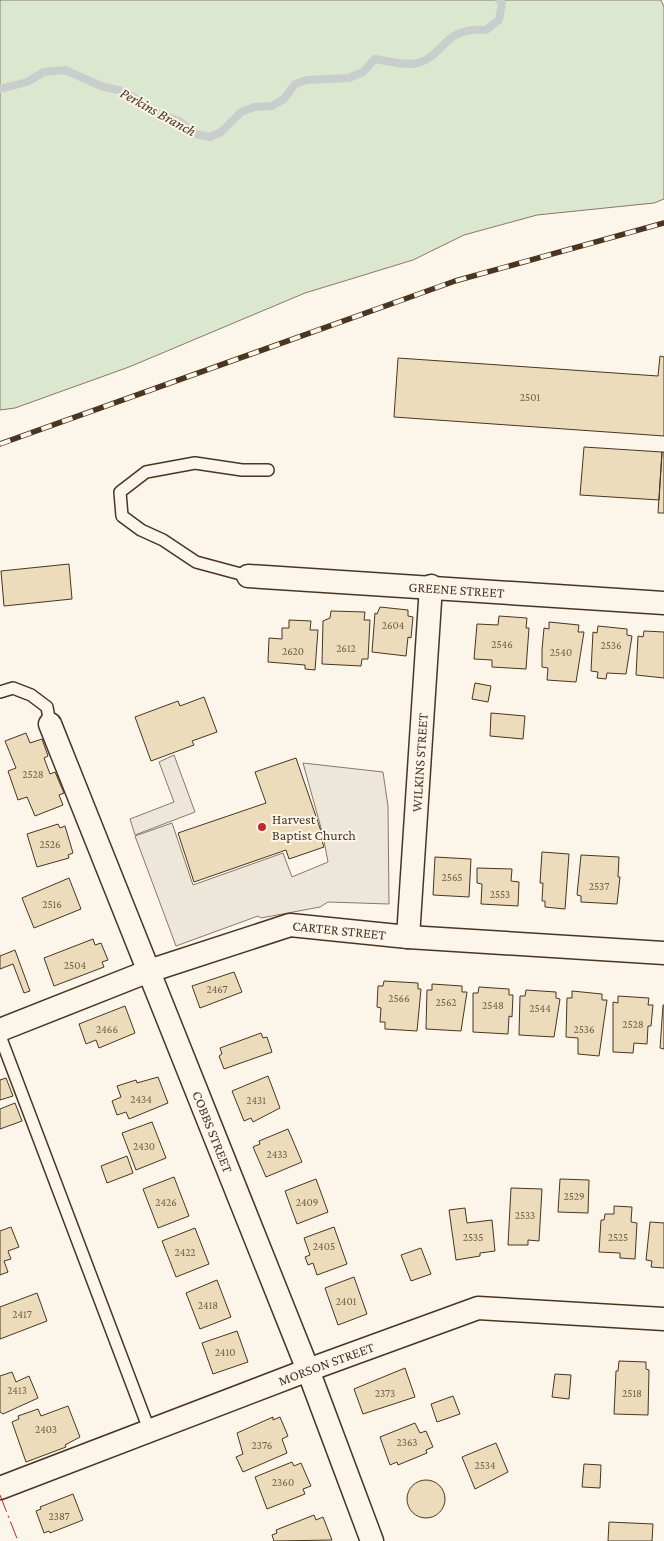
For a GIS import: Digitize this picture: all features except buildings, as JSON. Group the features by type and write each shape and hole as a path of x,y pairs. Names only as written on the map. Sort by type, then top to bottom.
{"street":[{"name":"GREENE STREET","path":"248,576 431,586 664,603"},
{"name":"WILKINS STREET","path":"408,937 431,586"},
{"name":"COBBS STREET","path":"50,724 308,1370 372,1541"},
{"name":"CARTER STREET","path":"0,1030 148,972 290,925 408,937 664,953"},
{"name":"MORSON STREET","path":"0,1488 308,1370 478,1308 664,1319"}],"lane":[{"path":"248,576 196,562 163,540 141,530 122,516 120,492 146,472 195,463 242,470 268,470"},
{"path":"0,692 13,688 31,695 47,707 50,724"},
{"path":"0,1036 150,1432"}],"green space":[{"path":"0,0 661,0 664,7 664,199 654,203 537,215 464,235 413,260 305,293 129,367 15,408 0,410"}],"shaded area":[{"path":"174,755 195,812 135,835 130,819 174,802 159,762"},
{"path":"303,763 383,772 388,806 389,904 328,902 320,907 261,918 258,916 176,946 135,836 172,823 193,885 283,853 292,877 328,862 323,835"}],"waterway":[{"name":"Perkins Branch","path":"0,89 27,82 44,72 65,70 101,86 122,91 137,99 147,109 179,121 196,134 210,137 221,132 241,112 254,107 272,106 284,99 295,84 307,80 349,78 363,72 375,59 408,64 418,63 427,59 453,37 472,30 486,30 499,20 502,3 499,0"}],"railway":[{"path":"0,444 455,281 664,223"}],"power":[{"path":"0,1495 18,1541"}],"place":[{"name":"Harvest Baptist Church","path":"262,827"}]}
